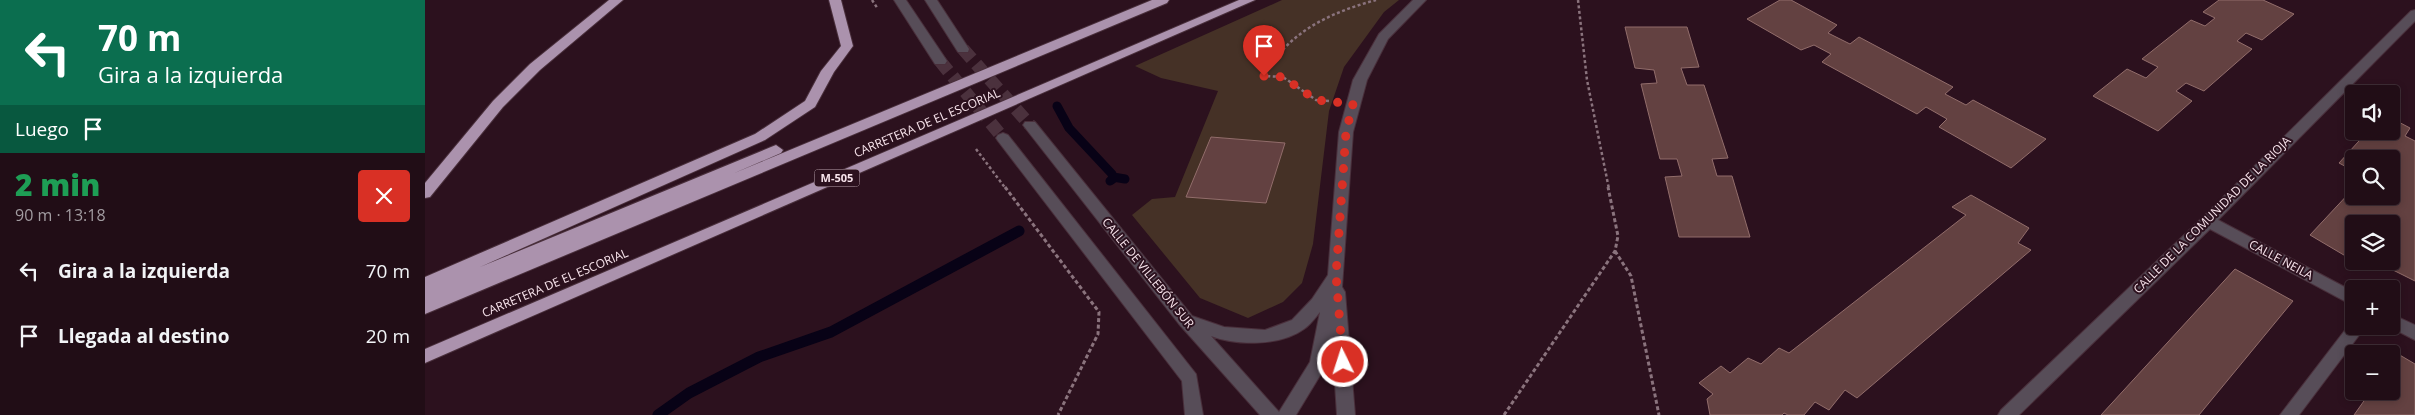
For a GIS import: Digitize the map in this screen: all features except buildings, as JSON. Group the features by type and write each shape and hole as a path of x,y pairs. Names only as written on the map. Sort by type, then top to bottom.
{"highway":[{"path":"425,193 498,104 535,66 617,0"},
{"path":"425,284 760,137 810,104 828,71 847,46 835,0"},
{"name":"CARRETERA DE EL ESCORIAL","path":"425,308 1163,0"},
{"name":"CARRETERA DE EL ESCORIAL","path":"425,356 1249,0"},
{"path":"425,296 743,163 1102,26"}],"street":[{"path":"900,0 940,61"},
{"path":"931,0 963,49"},
{"path":"1286,415 1318,364 1336,275 1346,132 1360,80 1383,37 1420,0"},
{"name":"CALLE DE LA COMUNIDAD DE LA RIOJA","path":"2007,415 2208,221 2414,16"},
{"name":"CALLE DE VILLEBÓN SUR","path":"1030,125 1185,319 1271,415"},
{"path":"1003,138 1158,335 1190,379 1195,415"},
{"name":"CALLE NEILA","path":"2208,221 2345,295"},
{"path":"1185,319 1223,334 1266,337 1297,325 1318,304 1336,275"},
{"path":"1336,275 1346,415"},
{"path":"2400,325 2415,333"},
{"path":"2289,415 2350,335"}],"path":[{"path":"1353,104 1316,100 1283,77 1264,76 1271,60 1302,32 1332,14 1376,0"},
{"path":"1504,415 1615,251 1618,236 1587,80 1578,0"},
{"path":"976,149 1099,312 1098,334 1058,415"},
{"path":"1615,251 1631,276 1659,415"}],"shaded area":[{"path":"1282,0 1399,0 1384,12 1344,67 1329,111 1313,244 1302,283 1283,302 1248,318 1200,298 1132,215 1152,199 1175,197 1218,91 1161,78 1135,66"}],"waterway":[{"path":"1057,106 1069,128 1112,174 1113,179 1110,181"},
{"path":"1113,177 1125,179"},
{"path":"658,415 689,393 759,357 831,332 1019,231"}],"tunnel":[{"path":"963,49 1030,125"},
{"path":"940,61 1003,138"}],"route":[{"path":"1264,76 1283,77 1316,100 1353,104 1346,132 1336,275 1343,362"}]}
